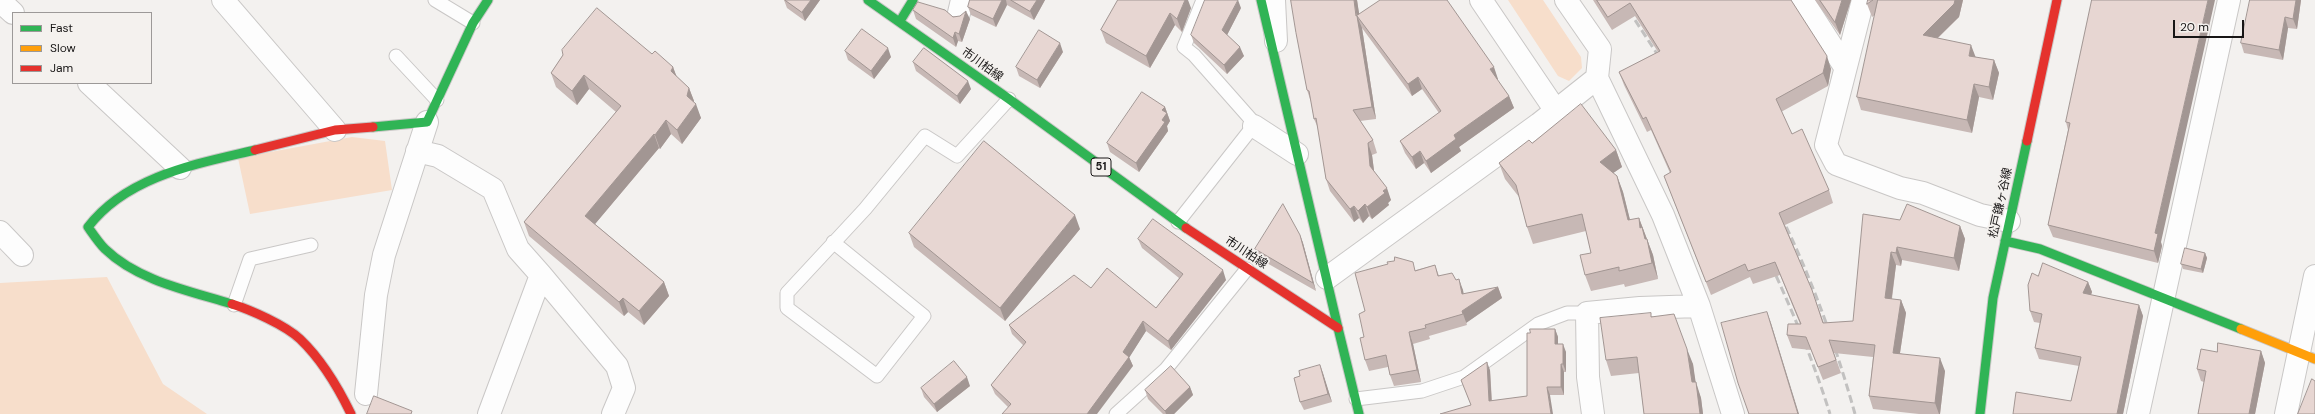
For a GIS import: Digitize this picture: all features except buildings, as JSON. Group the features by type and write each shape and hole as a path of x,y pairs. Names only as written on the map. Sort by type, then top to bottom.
{"main road":[{"path":"351,414 337,384 299,338 253,311 167,284 131,268 104,249 88,227 92,220 112,203 165,173 180,168 335,130 427,122 473,23 488,0"},
{"name":"市川柏線","path":"868,0 900,21 1009,99 1178,222 1338,328"},
{"path":"900,21 913,0"},
{"path":"1261,0 1359,414"},
{"name":"松戸鎌ヶ谷線","path":"1980,414 1993,298 2057,0"},
{"path":"2007,231 2040,249 2307,355"}],"street":[{"path":"223,0 335,130"},
{"path":"1274,0 1277,69"},
{"path":"1481,0 1556,111"},
{"path":"1566,0 1600,50 1597,78 1663,215 1699,306 1733,414"},
{"path":"1802,0 1845,67"},
{"path":"1862,0 1826,145 1836,164 1900,188 1923,192 1980,215 2007,231"},
{"path":"2138,414 2229,0"},
{"path":"0,1 12,12"},
{"path":"1327,278 1556,111 1597,78"},
{"path":"90,84 180,168"},
{"path":"366,394 376,295 384,255 427,122"},
{"path":"1254,126 1297,154"},
{"path":"418,151 438,156 493,189 518,249 617,366 624,388 613,414"},
{"path":"0,232 22,255"},
{"path":"489,414 541,275"},
{"path":"2286,414 2307,355 2315,276"},
{"path":"1593,414 1588,377 1587,313 1640,308 1699,306"}],"lane":[{"path":"435,0 473,23"},
{"path":"1178,222 1255,124 1194,55 1184,47 1203,0"},
{"path":"396,56 437,100"},
{"path":"833,242 924,316 877,376 787,308 787,293 833,242 865,209 925,136 957,156 1009,99"},
{"path":"234,305 250,259 311,245"},
{"path":"1116,414 1166,369 1247,269"},
{"path":"1356,399 1422,391 1464,377 1538,324 1567,313 1587,313"}],"shaded area":[{"path":"1508,0 1543,0 1581,57 1582,68 1569,81 1558,76"},
{"path":"352,137 385,141 392,190 250,214 238,158"},
{"path":"107,277 163,384 207,414 0,414 0,283"}],"railway":[{"path":"1622,0 1663,63"},
{"path":"1781,216 1813,288 1840,363 1855,414"},
{"path":"1771,265 1803,339 1830,414"}],"traffic: fast":[{"path":"373,127 427,122 473,23 488,0"},
{"path":"868,0 1009,99 1186,228"},
{"path":"900,21 913,0"},
{"path":"1261,0 1338,328"},
{"path":"1980,414 1993,298 2027,141"},
{"path":"232,304 165,284 133,269 118,260 105,249 88,227 104,210 122,195 142,184 187,167 255,150"},
{"path":"2005,241 2040,249 2241,329"},
{"path":"1338,328 1359,414"}],"traffic: slow":[{"path":"2241,329 2315,359"}],"traffic: jam":[{"path":"2027,141 2057,0"},
{"path":"255,150 335,130 373,127"},
{"path":"1186,228 1338,328"},
{"path":"232,304 268,318 286,328 300,339 329,374 351,414"}]}
